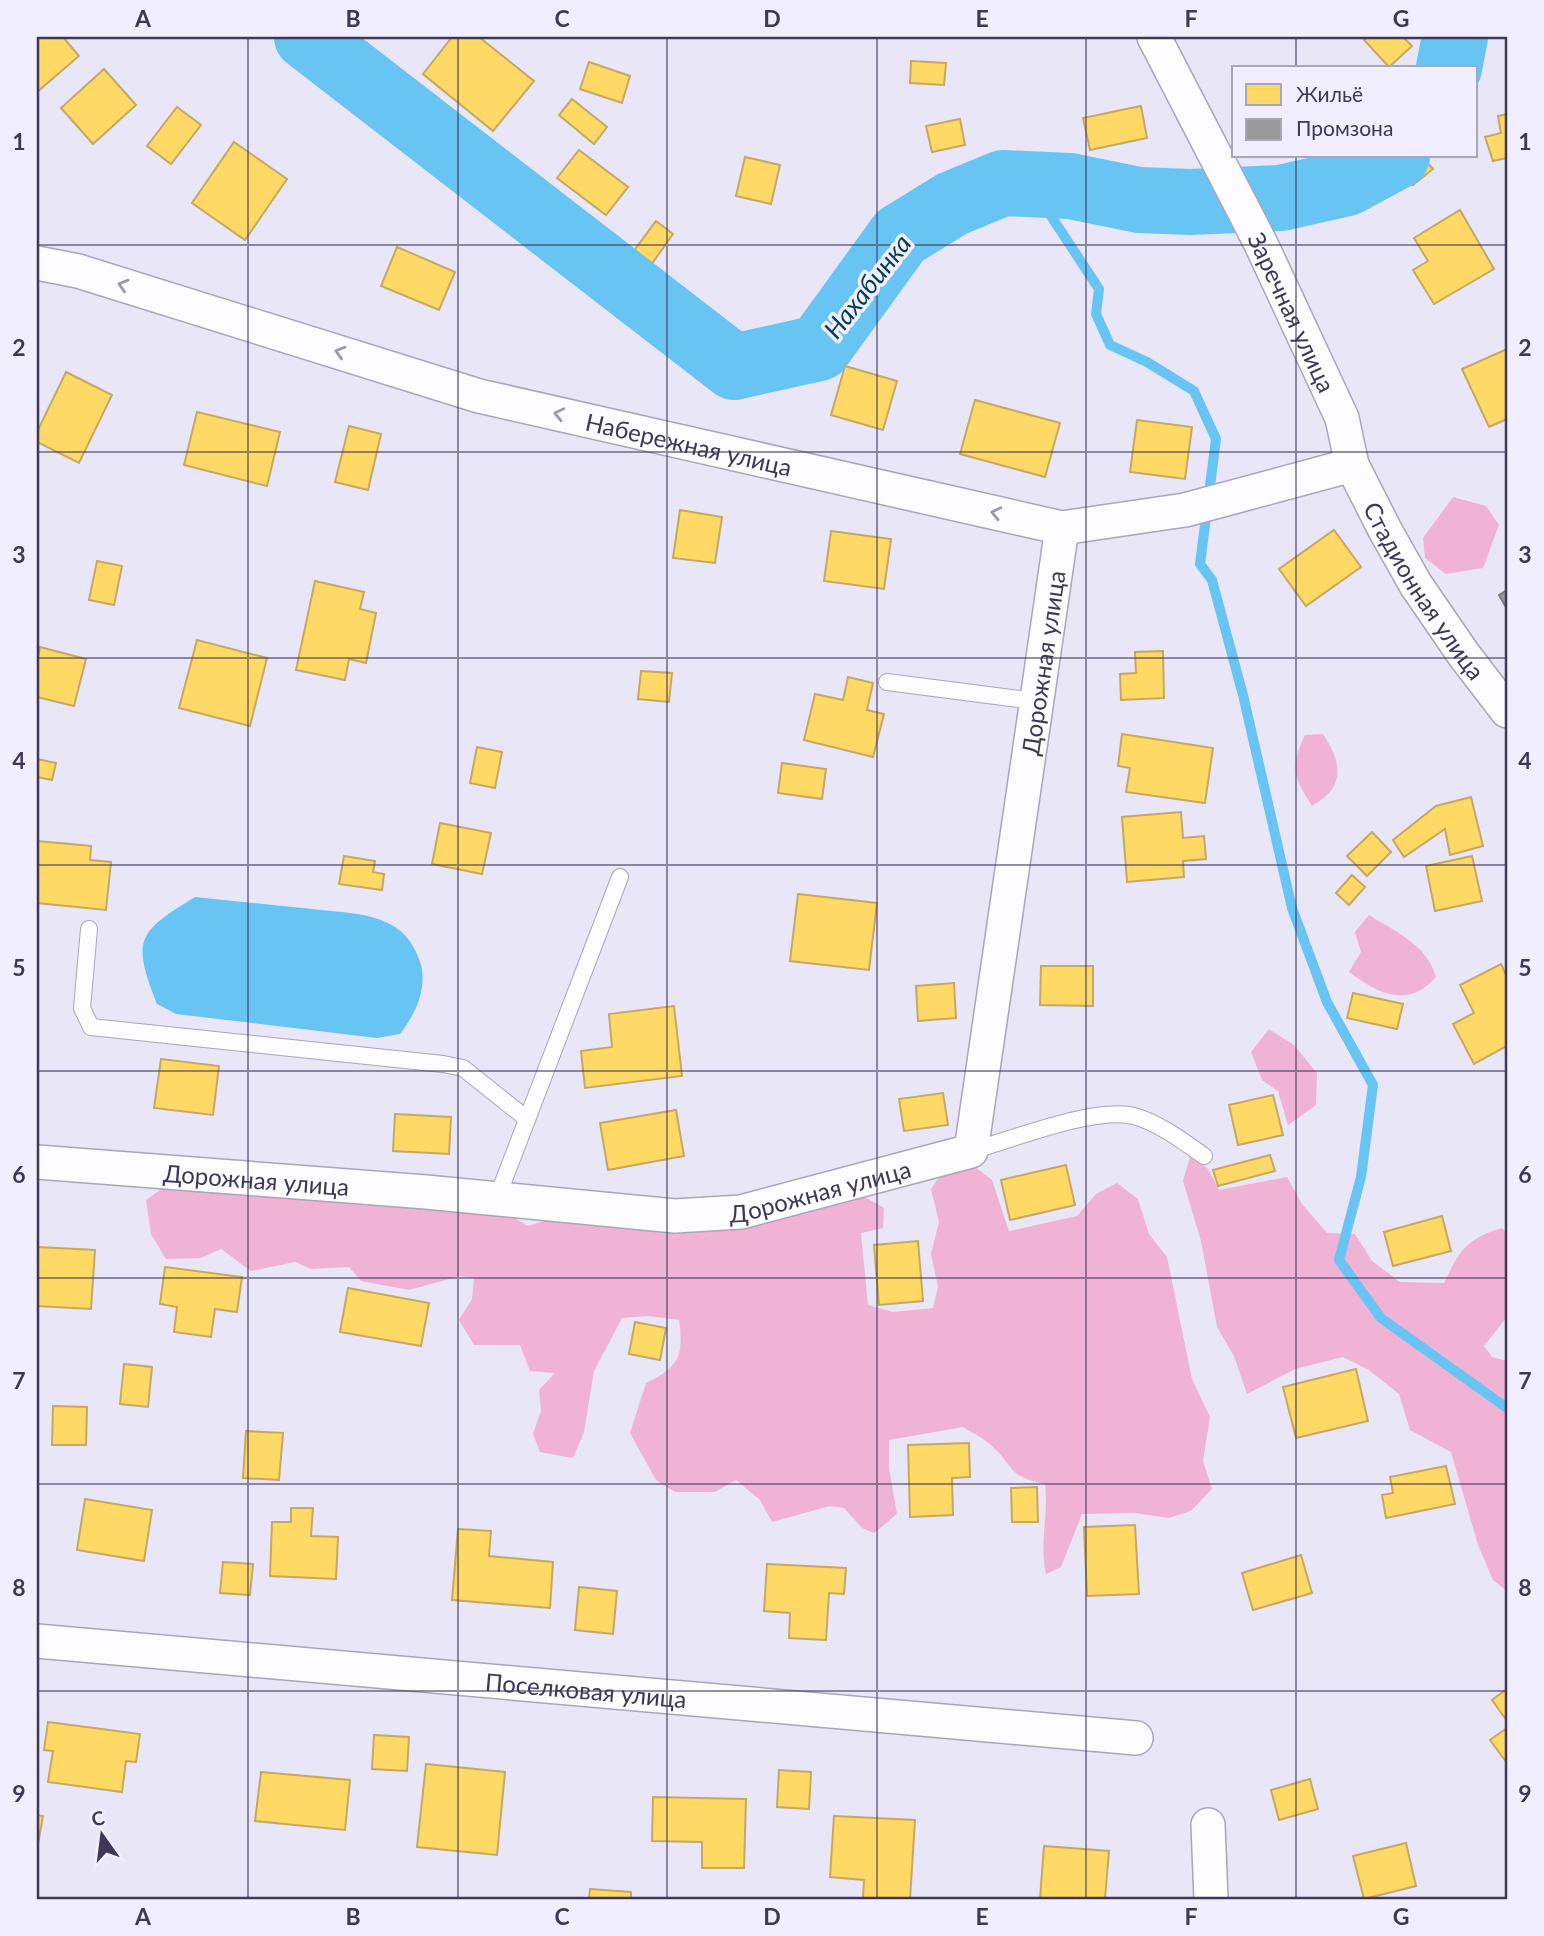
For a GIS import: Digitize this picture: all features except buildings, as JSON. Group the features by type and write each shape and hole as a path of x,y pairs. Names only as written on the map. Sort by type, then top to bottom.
{"street":[{"name":"Заречная улица","path":"1154,37 1261,244 1342,418 1352,465"},
{"name":"Набережная улица","path":"37,262 78,271 480,396 1062,528 1185,510 1352,465"},
{"name":"Стадионная улица","path":"1352,465 1416,585 1507,711"},
{"name":"Дорожная улица","path":"37,1162 497,1198 675,1216 741,1212 971,1151 1062,528"},
{"name":"Поселковая улица","path":"37,1641 1136,1738"},
{"path":"1208,1825 1211,1899"}],"lane":[{"path":"887,682 1035,701"},
{"path":"497,1198 620,877"},
{"path":"89,929 82,1008 91,1027 463,1068 527,1119"},
{"path":"971,1151 1095,1116 1133,1116 1171,1133 1204,1156"}],"shaded area":[{"path":"1453,497 1486,506 1499,525 1483,568 1446,574 1425,558 1423,538"},
{"path":"1323,734 1334,755 1337,774 1331,791 1312,806 1297,779 1297,755 1305,735"},
{"path":"1369,915 1418,948 1426,956 1436,977 1415,993 1393,995 1371,987 1349,972 1361,952 1355,932"},
{"path":"1269,1029 1294,1045 1317,1073 1316,1105 1288,1125 1278,1091 1262,1080 1251,1052"},
{"path":"1191,1154 1208,1169 1219,1190 1287,1177 1302,1204 1327,1233 1355,1234 1372,1261 1400,1282 1444,1283 1454,1262 1472,1241 1502,1228 1507,1234 1507,1317 1484,1346 1492,1357 1507,1361 1507,1591 1493,1580 1478,1545 1451,1452 1410,1430 1399,1394 1369,1370 1343,1357 1295,1369 1247,1394 1234,1356 1217,1327 1201,1241 1183,1181"},
{"path":"970,1163 992,1180 1009,1231 1077,1216 1096,1194 1117,1183 1138,1199 1149,1234 1167,1257 1192,1379 1210,1417 1203,1461 1212,1489 1191,1511 1169,1518 1135,1513 1082,1514 1061,1567 1046,1574 1043,1551 1045,1484 1017,1474 989,1443 963,1427 889,1440 889,1468 897,1514 874,1533 862,1528 844,1508 830,1506 772,1522 760,1500 736,1480 715,1492 675,1492 656,1480 630,1433 646,1383 666,1371 677,1359 681,1343 679,1320 649,1316 622,1318 594,1371 584,1432 573,1458 540,1452 533,1434 541,1411 539,1390 555,1373 530,1371 520,1345 474,1345 459,1320 472,1299 474,1278 460,1276 409,1290 361,1281 349,1267 311,1269 295,1262 251,1271 221,1249 201,1258 166,1259 151,1234 146,1200 166,1186 188,1183 219,1194 338,1189 364,1206 422,1198 454,1212 475,1208 492,1209 528,1226 547,1220 618,1222 664,1233 716,1231 854,1191 884,1208 883,1228 861,1233 868,1305 893,1312 933,1308 938,1287 931,1254 939,1222 931,1189 942,1173"}],"water":[{"path":"195,897 352,913 390,924 410,942 421,965 421,993 410,1018 400,1034 377,1038 176,1014 157,1004 144,965 145,939 161,919"}],"waterway":[{"name":"Нахабинка","path":"307,37 734,367 819,348 900,236 952,204 1003,183 1070,186 1139,200 1190,202 1281,198 1347,183 1393,158"},
{"name":"Нахабинка","path":"1449,66 1455,37"},
{"path":"1030,184 1099,289 1096,314 1110,345 1147,362 1194,391 1216,439 1200,564 1212,580 1243,695 1292,908 1327,1002 1373,1085 1361,1177 1339,1260 1381,1318 1507,1408"}]}
